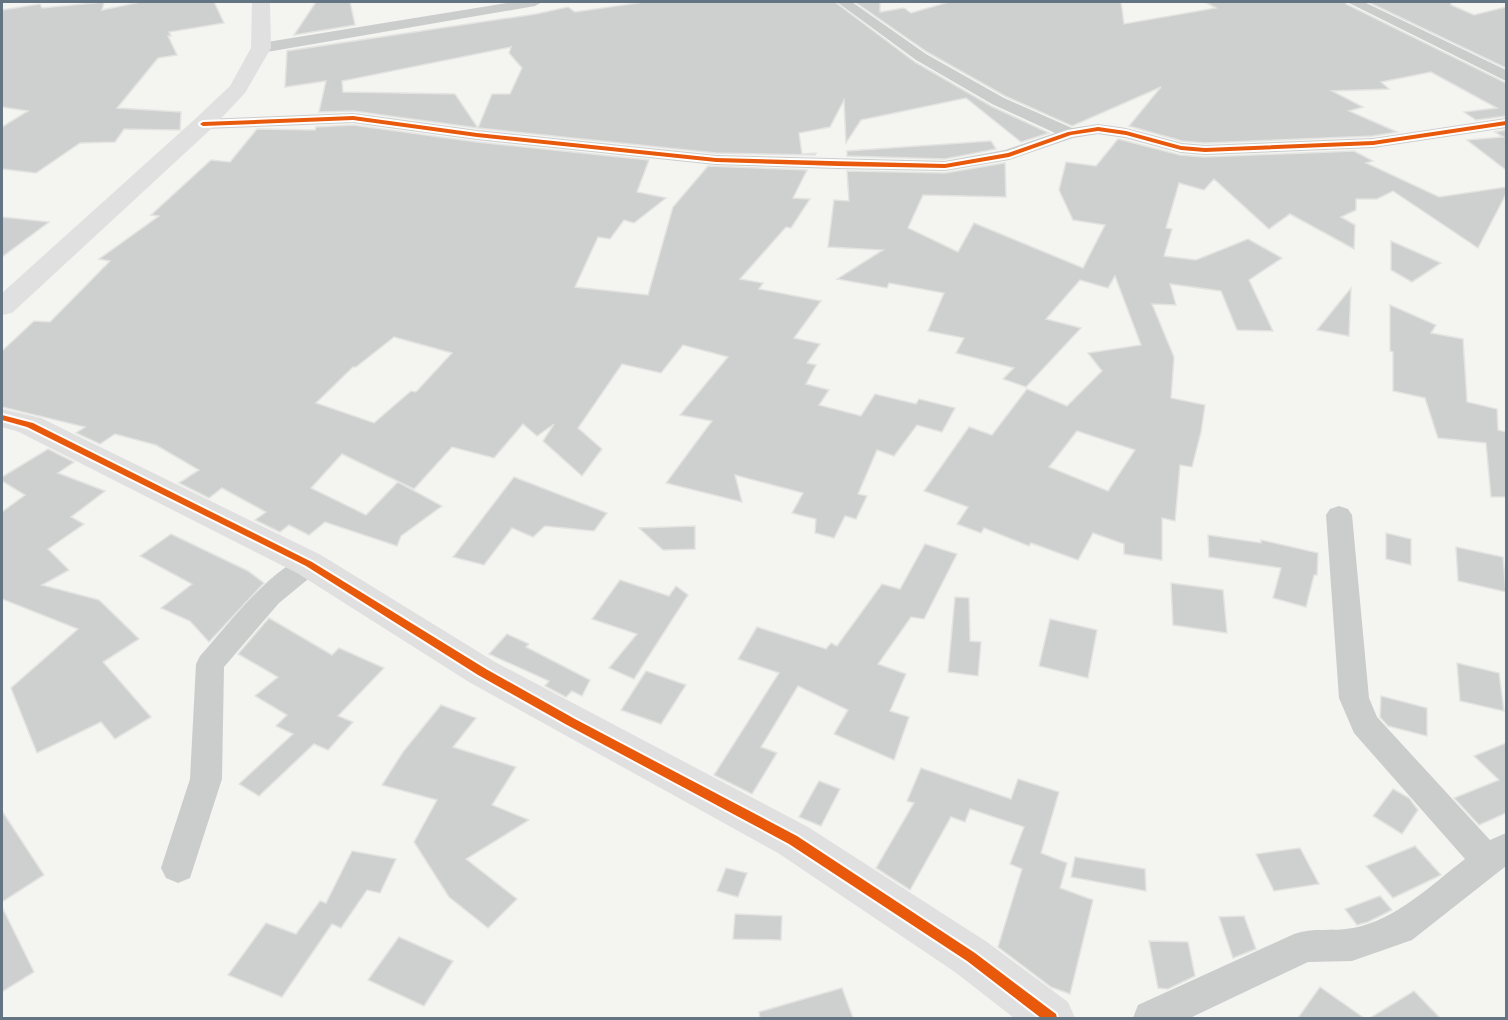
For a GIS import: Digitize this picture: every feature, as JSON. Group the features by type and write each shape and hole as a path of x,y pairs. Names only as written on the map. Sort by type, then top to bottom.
{"street":[{"path":"2,307 203,124 238,89 261,48 261,2"},
{"path":"261,48 535,2"},
{"path":"1354,2 1506,76"},
{"path":"847,4 867,3"},
{"path":"847,4 921,57 998,101 1070,133"},
{"path":"203,124 353,118 489,136 716,160 945,166 1009,155 1070,133 1098,129 1126,133 1181,148 1205,150 1374,143 1506,123"},
{"path":"2,418 30,425 309,564 482,672 581,728 793,840 971,957 1051,1018"},
{"path":"1150,1018 1306,946 1352,945 1400,929 1497,854 1365,724 1354,698 1339,515"},
{"path":"178,868 206,779 210,663 269,596 309,564"}],"building":[{"path":"104,2 102,10 141,2 214,2 224,23 169,32 171,36 168,36 177,55 158,58 117,108 181,112 180,130 124,129 115,142 80,143 36,173 2,169 2,127 28,111 2,107 2,10 40,4 42,8"},
{"path":"316,2 350,2 355,25 294,35"},
{"path":"644,2 835,2 915,62 991,106 1049,133 1021,142 966,98 861,120 846,143 844,100 830,127 799,133 802,154 816,153 815,155 716,153 478,128 353,111 319,112 326,81 285,87 287,51 536,14 568,7 575,12","holes":["511,47 509,53 522,68 510,94 492,94 478,128 455,94 343,92 342,81"]},
{"path":"855,2 880,2 880,12 904,8 911,13 949,2 1121,2 1124,24 1216,8 1205,2 1345,2 1506,83 1506,116 1476,120 1464,112 1497,108 1431,72 1381,82 1389,89 1332,91 1363,107 1349,111 1397,132 1373,136 1205,143 1182,141 1129,126 1161,87 1072,126 1005,96 927,52"},
{"path":"1368,2 1451,2 1451,5 1474,15 1506,7 1506,68"},
{"path":"353,125 477,142 649,160 637,192 666,198 634,223 624,220 610,239 598,237 575,287 648,295 673,207 708,166 807,170 793,198 810,199 791,228 786,227 740,279 763,283 759,289 821,301 794,338 820,344 807,363 816,365 806,384 829,390 819,405 861,416 875,394 916,404 919,399 955,408 942,432 917,425 894,456 877,450 858,494 867,496 856,519 845,516 834,538 815,533 816,519 792,513 803,493 735,475 742,502 666,483 712,421 680,415 728,357 683,345 661,373 622,364 578,428 602,449 582,476 543,441 554,424 537,436 523,424 494,458 452,447 414,489 342,454 311,488 366,515 398,482 442,506 401,536 397,546 325,522 309,535 289,525 280,532 255,520 266,512 222,488 209,498 179,483 199,470 156,445 115,434 100,444 76,433 85,427 2,407 2,351 34,321 50,322 110,261 99,259 159,216 151,215 211,160 230,162 257,129 315,130 316,127","holes":["394,337 452,353 416,392 411,391 374,423 316,403 353,367"]},
{"path":"1506,130 1506,170 1467,140 1503,137 1495,132"},
{"path":"1118,139 1180,155 1205,157 1354,151 1373,161 1366,163 1439,197 1506,187 1506,194 1478,248 1393,191 1377,199 1356,199 1356,210 1341,217 1355,225 1354,249 1290,214 1269,229 1214,179 1204,190 1179,183 1166,228 1172,229 1164,256 1196,260 1248,239 1282,258 1249,280 1273,331 1237,330 1221,291 1170,284 1176,305 1152,304 1174,357 1171,398 1205,405 1192,467 1180,465 1175,521 1162,518 1162,560 1124,554 1124,544 1093,533 1078,560 1031,543 1029,546 984,528 981,533 957,524 968,507 924,491 969,427 992,435 1027,389 1067,406 1102,371 1088,353 1141,345 1115,276 1108,288 1080,280 1046,319 1081,328 1026,387 1003,379 1014,368 956,353 964,338 928,331 944,293 889,283 887,288 837,279 883,250 828,247 834,200 849,201 847,171 945,173 1005,163 1006,197 923,195 908,228 958,252 974,223 1083,268 1105,225 1073,220 1059,190 1066,162 1096,166","holes":["1077,431 1135,450 1108,491 1049,467"]},
{"path":"991,141 996,149 945,159 847,156 847,151"},
{"path":"2,217 49,222 2,257"},
{"path":"1391,241 1441,263 1412,282 1391,270"},
{"path":"1351,288 1349,336 1317,330"},
{"path":"1390,305 1436,325 1431,333 1463,339 1467,402 1497,409 1498,430 1506,432 1506,497 1491,497 1486,443 1438,438 1425,398 1393,391"},
{"path":"48,449 74,462 58,473 105,491 71,517 84,524 48,549 69,570 42,585 99,600 139,639 103,662 151,717 115,739 101,722 37,753 11,688 78,629 2,599 2,512 25,495 2,481 2,477"},
{"path":"514,477 607,513 594,531 545,526 533,537 512,528 484,565 453,557"},
{"path":"695,526 695,549 663,550 639,528"},
{"path":"1386,533 1411,539 1411,565 1386,559"},
{"path":"171,534 248,571 264,583 209,642 190,621 161,608 192,584 140,556"},
{"path":"1208,535 1261,543 1261,540 1318,553 1317,575 1314,575 1306,607 1273,598 1281,568 1209,557"},
{"path":"925,544 957,554 924,619 911,617 878,664 906,674 890,711 909,717 894,760 834,734 848,710 798,686 761,747 777,753 752,794 714,775 779,673 738,659 757,627 826,649 831,643 837,646 882,584 900,589"},
{"path":"1456,547 1503,557 1506,592 1458,581"},
{"path":"620,580 669,596 676,586 688,595 634,679 609,668 637,634 592,619"},
{"path":"1171,583 1223,590 1227,633 1173,625"},
{"path":"955,597 969,598 970,641 981,642 978,676 948,672"},
{"path":"269,618 332,655 339,648 384,668 338,716 353,722 328,750 314,744 259,796 239,784 293,734 276,726 287,715 255,696 278,677 238,654"},
{"path":"1050,619 1097,630 1088,678 1039,666"},
{"path":"507,634 529,644 526,647 590,680 582,696 572,691 566,697 545,686 549,681 489,654"},
{"path":"1457,663 1499,673 1504,711 1460,701"},
{"path":"646,671 686,685 661,724 621,710"},
{"path":"1381,696 1427,708 1427,736 1388,726 1380,717"},
{"path":"441,705 476,718 453,747 516,767 492,805 529,820 466,859 517,899 488,928 449,897 414,842 437,800 382,785 403,752"},
{"path":"1506,743 1506,813 1479,825 1454,798 1499,780 1474,756"},
{"path":"921,768 1011,799 1018,779 1059,792 1041,853 1067,863 1060,888 1093,900 1070,994 1051,987 998,947 1022,869 1010,864 1024,827 970,809 965,822 951,817 910,890 876,868 914,803 907,801"},
{"path":"819,781 840,789 821,826 799,817"},
{"path":"1393,789 1409,798 1418,810 1402,834 1373,816"},
{"path":"2,811 44,875 2,902"},
{"path":"1415,846 1441,875 1393,898 1366,866"},
{"path":"1300,848 1319,884 1274,891 1256,854"},
{"path":"352,851 396,859 380,893 367,890 341,928 332,924 282,997 228,975 266,923 296,934 320,901 326,903"},
{"path":"1075,857 1145,869 1146,891 1071,877"},
{"path":"726,868 747,873 738,897 717,891"},
{"path":"1380,896 1392,910 1368,922 1357,925 1345,909"},
{"path":"2,907 34,972 2,992"},
{"path":"735,914 782,916 781,940 733,939"},
{"path":"1244,916 1256,949 1233,958 1219,917"},
{"path":"399,937 453,961 424,1006 368,980"},
{"path":"1149,941 1188,942 1195,976 1168,989 1158,988"},
{"path":"1320,987 1364,1018 1298,1018"},
{"path":"842,988 853,1018 760,1018 759,1012"},
{"path":"1414,991 1440,1018 1370,1018"}],"cycle path":[{"path":"203,124 353,118 477,135 716,160 945,166 1009,155 1070,133 1098,129 1126,133 1181,148 1205,150 1373,143 1506,123"},
{"path":"2,418 30,425 309,564 482,672 793,840 971,957 1051,1018"}]}
